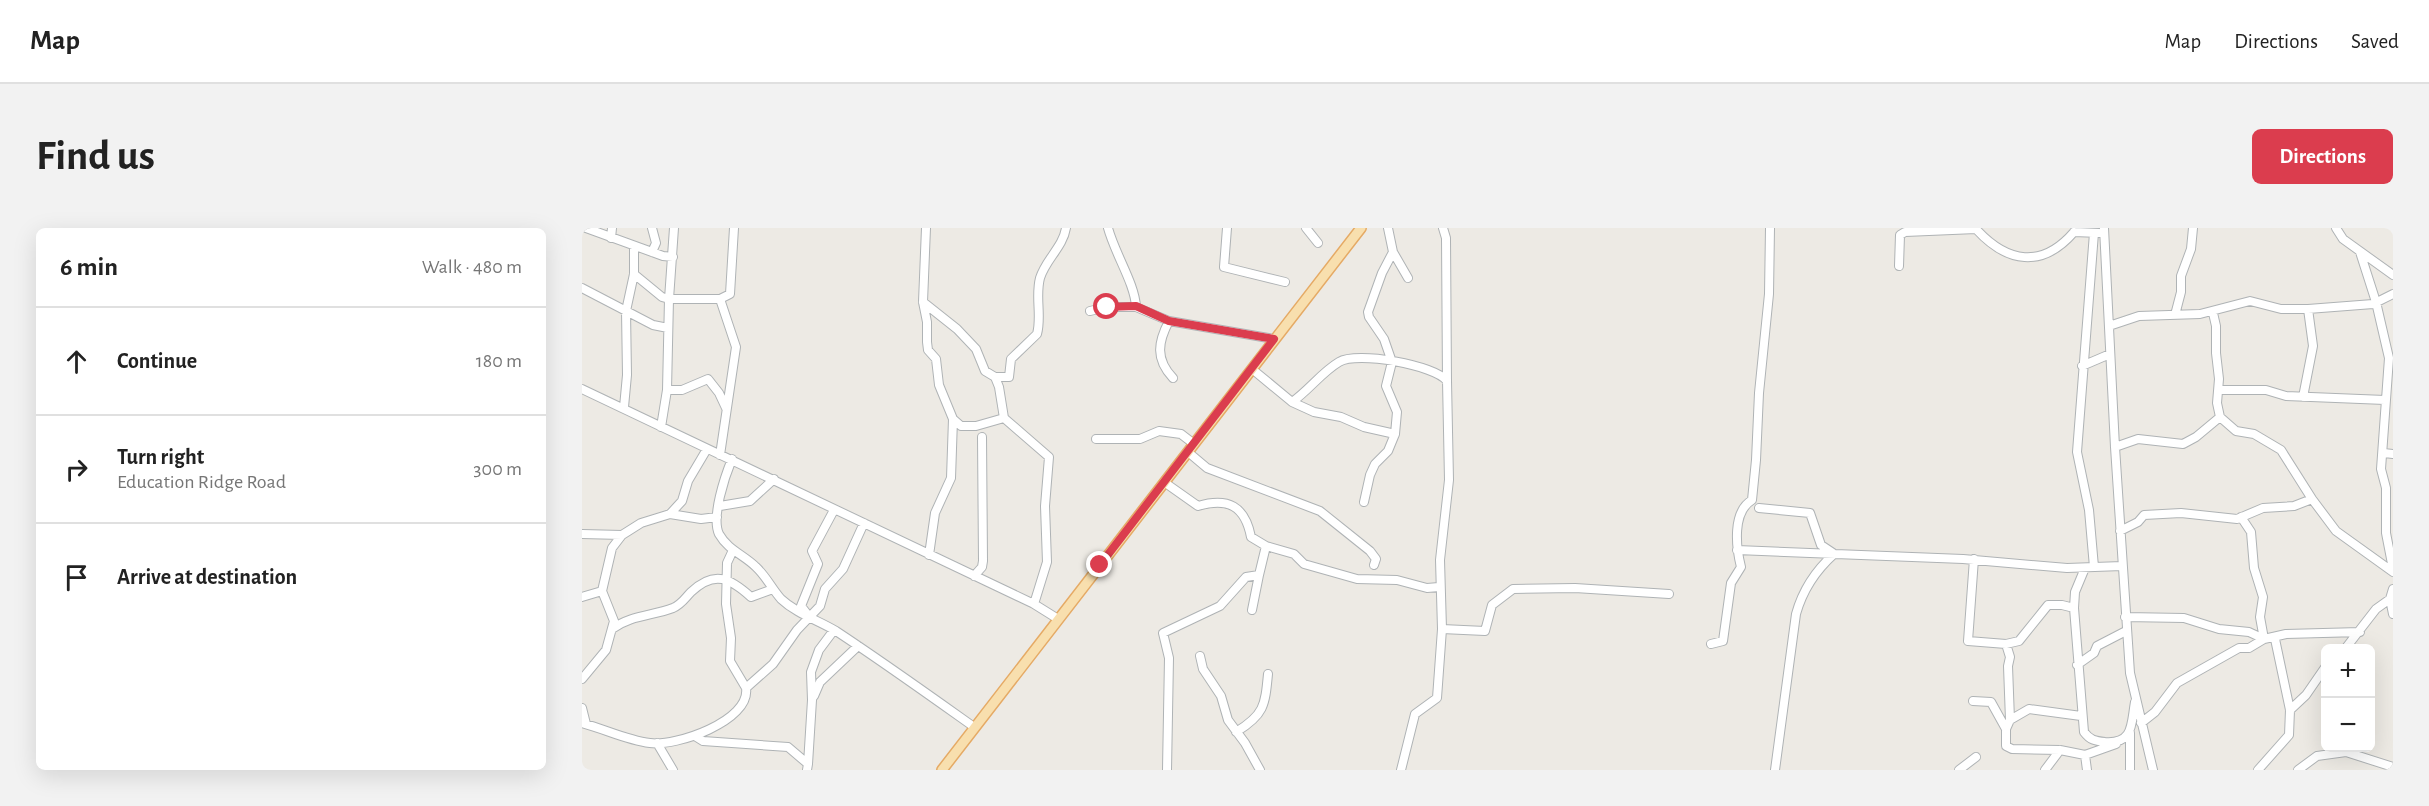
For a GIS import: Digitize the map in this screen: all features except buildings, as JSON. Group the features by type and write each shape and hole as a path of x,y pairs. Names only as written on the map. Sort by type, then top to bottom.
{"main road":[{"path":"942,770 1361,228"}],"street":[{"path":"586,228 634,247 673,257"},
{"path":"611,238 612,228"},
{"path":"651,228 656,238 652,252"},
{"path":"662,427 667,390 669,299 674,228"},
{"path":"634,274 662,297 669,299 720,299 727,296 732,288 734,228"},
{"path":"926,228 923,302 927,322 928,350 936,359 939,385 953,419 951,478 935,513 929,555"},
{"path":"995,378 1009,377 1011,359 1037,334 1037,293 1040,279 1051,255 1059,246 1066,228"},
{"path":"1108,228 1122,268 1136,293 1136,306"},
{"path":"1227,228 1224,267 1285,282"},
{"path":"1306,228 1318,243"},
{"path":"1388,228 1393,252 1408,278"},
{"path":"1401,770 1415,714 1437,698 1442,629 1439,587 1449,480 1446,238 1443,228"},
{"path":"1711,644 1723,641 1731,583 1741,567 1737,549 1740,512 1744,505 1752,500 1758,393 1769,294 1770,228"},
{"path":"2175,315 2180,300 2181,276 2191,249 2193,228"},
{"path":"2336,228 2343,239 2393,275"},
{"path":"1899,266 1900,235 1905,232 1976,229 1987,242 2001,251 2019,257 2035,257 2052,252 2072,230 2094,233 2104,231 2126,631 2130,673 2153,770"},
{"path":"2094,233 2082,366 2077,462 2089,510 2094,567"},
{"path":"624,407 627,375 626,310 634,274 634,247"},
{"path":"1364,502 1366,486 1375,464 1388,451 1395,434 1397,412 1386,386 1392,362 1384,339 1368,317 1382,273 1393,252"},
{"path":"2360,252 2376,302 2389,358 2384,453 2381,469 2386,488 2386,533 2393,571"},
{"path":"582,288 652,325 668,328"},
{"path":"2109,326 2139,316 2213,313 2223,307 2250,301 2281,309 2308,309 2376,302 2393,294"},
{"path":"720,299 736,347 720,455"},
{"path":"923,302 976,349 985,371 995,378 999,387 1004,418 1049,457 1045,506 1047,562 1034,604"},
{"path":"1090,311 1107,307 1136,306 1169,321 1274,339"},
{"path":"2303,397 2313,346 2308,309"},
{"path":"2213,313 2216,326 2219,390 2217,403 2220,417 2236,431 2254,434 2281,450 2312,499 2341,536 2393,571"},
{"path":"1169,321 1159,348 1161,363 1173,378"},
{"path":"2082,366 2110,354"},
{"path":"1292,402 1341,360 1352,357 1435,371 1447,381"},
{"path":"1252,369 1292,402 1314,412 1341,417 1364,428 1395,434"},
{"path":"667,390 682,390 708,379 719,393 726,408"},
{"path":"582,389 1034,604 1058,619"},
{"path":"2219,390 2266,390 2286,396 2385,400"},
{"path":"2115,447 2138,439 2183,444 2196,437 2220,417"},
{"path":"953,419 961,426 976,426 1004,418"},
{"path":"1096,439 1140,439 1159,431 1181,434 1207,468 1320,511 1370,550 1376,559 1374,565"},
{"path":"974,576 982,567 983,561 982,437"},
{"path":"670,514 682,501 688,481 707,449"},
{"path":"2384,453 2393,454"},
{"path":"732,459 724,479 717,517 718,532 733,550 756,567 782,600 834,630 974,727"},
{"path":"720,506 750,501 774,479"},
{"path":"1164,482 1198,506 1222,502 1235,507 1245,516 1251,537 1266,546 1294,554 1304,564 1357,579 1397,580 1427,588 1439,587"},
{"path":"2120,531 2138,522 2144,515 2181,513 2241,517 2263,508 2294,506 2312,499"},
{"path":"1759,508 1810,513 1821,545 1834,554"},
{"path":"809,616 801,606 818,564 812,551 834,510"},
{"path":"583,674 606,650 612,629 614,621 602,591 612,548 622,534 641,523 670,514 701,519 717,517"},
{"path":"2241,517 2251,532 2254,568 2263,597 2260,617 2264,639"},
{"path":"746,688 773,664 809,616 820,606 830,580 843,569 864,523"},
{"path":"582,534 622,534"},
{"path":"1252,610 1266,546"},
{"path":"1737,549 1974,559 2085,568 2122,567"},
{"path":"582,708 584,723 607,732 657,743 695,736 726,721 743,706 747,696 746,688 730,661 726,604 727,563 733,550"},
{"path":"1775,770 1796,614 1802,595 1811,579 1834,554"},
{"path":"1974,559 1968,641 2006,644 2019,641 2048,605 2062,604 2074,608"},
{"path":"2085,568 2075,592 2074,608 2084,732 2090,739 2120,742"},
{"path":"1167,770 1168,658 1163,633 1220,606 1246,577 1259,575"},
{"path":"612,629 633,617 673,608 685,601 691,592 715,579 734,581 751,597 773,589"},
{"path":"1442,629 1485,631 1492,605 1513,589 1575,588 1669,594"},
{"path":"2393,589 2390,599 2393,614"},
{"path":"582,597 602,591"},
{"path":"2349,644 2376,609 2390,599"},
{"path":"2125,617 2184,618 2219,629 2249,632 2264,639 2275,639 2286,634 2360,632"},
{"path":"808,767 812,700 811,672 819,650 834,630"},
{"path":"2077,665 2094,653 2097,646 2126,631"},
{"path":"2141,723 2155,712 2177,683 2239,648 2249,648 2264,639"},
{"path":"2258,770 2289,735 2290,710 2275,639"},
{"path":"2006,644 2010,657 2008,666 2010,720 2006,729 2006,746 2060,750 2085,755 2120,742 2130,731"},
{"path":"812,700 820,682 858,646"},
{"path":"1200,656 1209,680 1217,687 1226,714 1260,770"},
{"path":"2290,710 2306,695 2321,672"},
{"path":"1236,732 1254,721 1261,713 1268,674"},
{"path":"2130,770 2130,731 2136,698"},
{"path":"1973,701 1991,702 2006,729"},
{"path":"2010,720 2028,709 2081,717"},
{"path":"695,736 703,741 788,747 808,767"},
{"path":"657,743 670,769"},
{"path":"2045,770 2060,750"},
{"path":"2298,770 2317,756 2346,752 2393,767"},
{"path":"2085,755 2087,770"},
{"path":"1959,770 1977,757"}],"route":[{"path":"1100,565 1274,339 1215,327 1169,321 1136,306 1107,307"}]}
